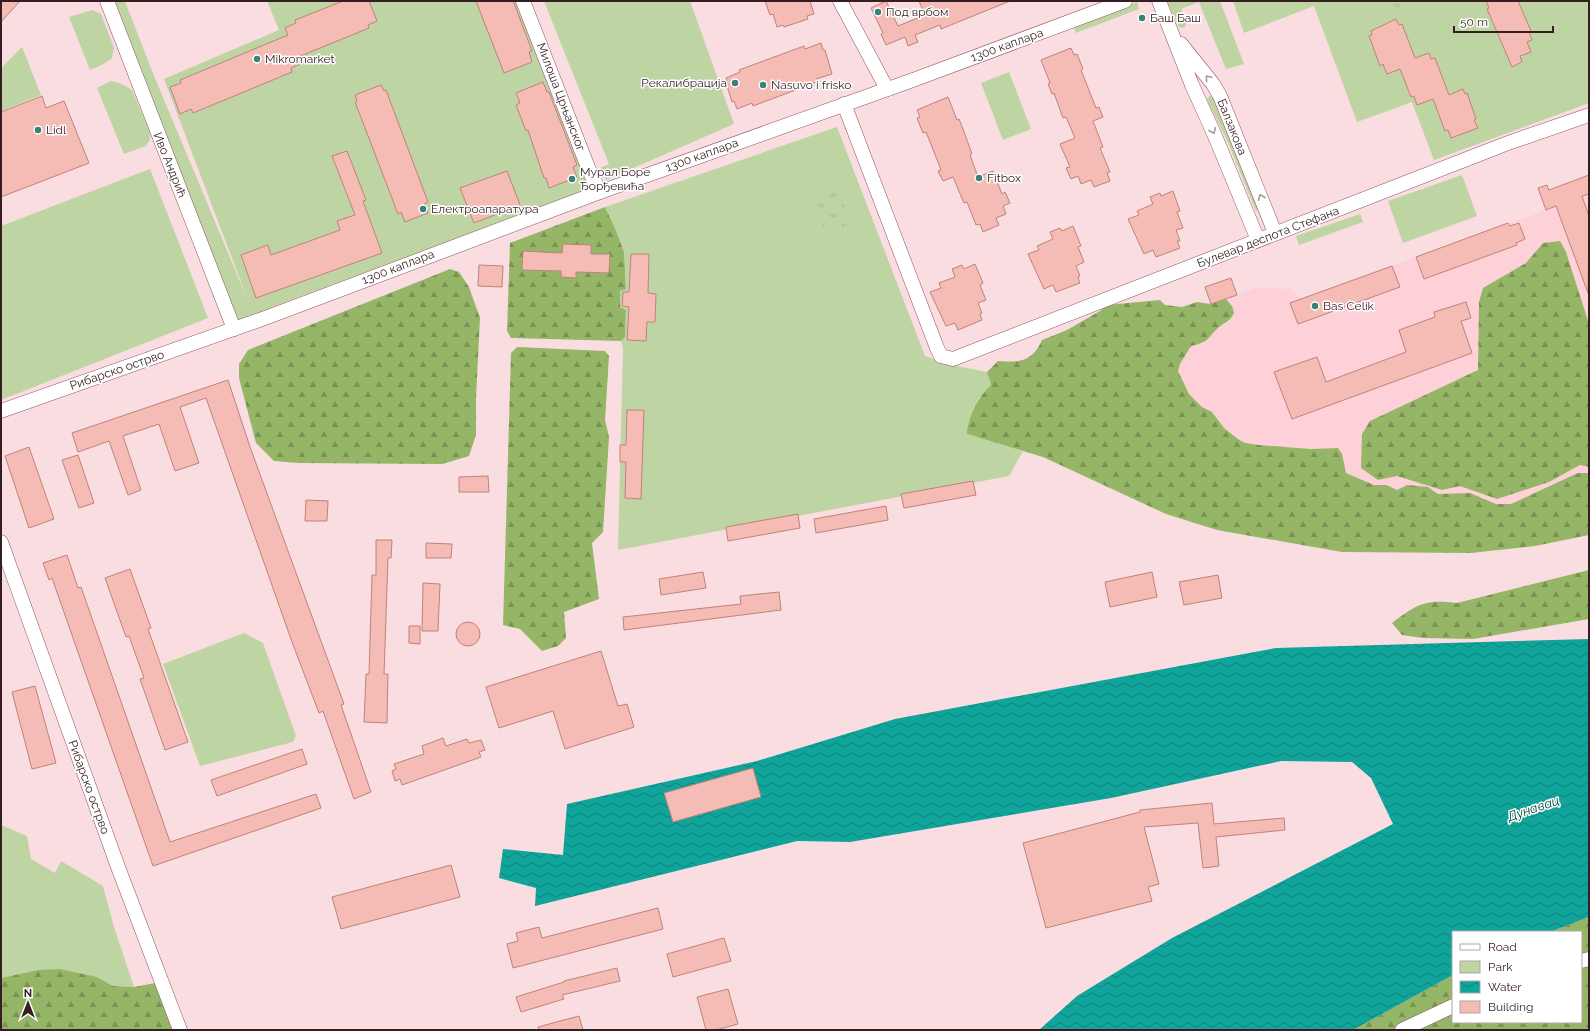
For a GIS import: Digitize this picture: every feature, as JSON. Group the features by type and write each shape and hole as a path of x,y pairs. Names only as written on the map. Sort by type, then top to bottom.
{"street":[{"name":"Иво Андрић","path":"107,1 234,329"},
{"name":"Милоша Црњанског","path":"523,1 589,170 600,192"},
{"path":"840,1 887,89"},
{"name":"1300 каплара","path":"234,329 600,192 887,89 1125,1"},
{"name":"Балзакова","path":"1159,1 1192,85 1258,240"},
{"name":"Балзакова","path":"1171,31 1213,84 1220,96 1275,233"},
{"name":"Булевар деспота Стефана","path":"844,104 936,348 941,356 947,359 961,357 1508,143 1589,116"},
{"name":"Рибарско острво","path":"1,411 234,329"},
{"name":"Рибарско острво","path":"1,542 118,867 180,1030"},
{"path":"1402,1030 1418,1026 1452,1007"}],"shaded area":[{"path":"1589,175 1589,473 1578,473 1511,504 1496,504 1482,497 1438,494 1428,487 1407,485 1397,490 1386,485 1374,485 1346,473 1344,461 1311,449 1245,443 1224,428 1212,412 1202,407 1189,394 1178,371 1179,364 1191,346 1204,343 1217,329 1230,321 1232,306 1226,299 1256,288 1292,289 1300,299 1546,210 1538,188 1547,185 1549,190"}],"green space":[{"path":"113,1 125,1 152,71 249,303 164,79 279,30 267,1 517,1 600,192 398,260 272,307 274,314 234,329"},
{"path":"544,1 690,1 734,124 606,180 600,168 609,164"},
{"path":"1167,1 1220,1 1244,64 1226,69 1199,2 1181,9 1186,23 1185,27 1181,28 1178,26"},
{"path":"1233,1 1486,1 1489,8 1487,9 1512,67 1522,63 1520,56 1531,52 1527,42 1532,40 1518,1 1589,1 1589,103 1434,160 1412,102 1357,122 1314,6 1244,33"},
{"path":"1378,1 1414,1 1383,14"},
{"path":"1137,2 1139,9 1076,33 1073,26"},
{"path":"92,10 101,14 114,48 112,58 102,65 90,70 69,17"},
{"path":"22,47 41,95 1,111 1,68"},
{"path":"1009,72 1031,129 1003,140 981,83"},
{"path":"111,81 122,84 132,90 150,132 150,139 146,146 124,154 97,88"},
{"path":"1210,96 1215,97 1259,210 1256,211 1226,138 1209,104 1207,99"},
{"path":"837,127 925,356 947,364 987,372 991,385 974,407 969,421 967,434 1023,451 1009,476 618,550 623,348 621,341 625,337 626,310 620,307 620,291 626,288 624,252 605,207"},
{"path":"150,169 208,318 1,400 1,226"},
{"path":"1462,175 1477,216 1403,243 1388,201"},
{"path":"838,187 851,224 826,233 813,197"},
{"path":"605,207 624,252 626,289 620,291 620,307 626,310 625,337 621,341 511,338 507,331 510,243"},
{"path":"1360,214 1363,222 1299,245 1296,236"},
{"path":"1560,241 1566,252 1589,324 1589,467 1580,465 1549,482 1497,499 1460,486 1442,490 1397,476 1378,480 1361,468 1362,434 1370,421 1478,370 1479,302 1483,288 1526,263 1543,243"},
{"path":"450,269 459,272 469,287 480,318 476,398 476,435 469,456 442,464 299,463 274,461 256,443 239,378 239,364 248,350"},
{"path":"1226,299 1232,306 1234,313 1232,316 1207,340 1191,346 1180,364 1178,371 1189,394 1202,407 1212,412 1224,428 1238,439 1245,443 1259,445 1311,449 1338,448 1342,454 1346,473 1374,485 1386,485 1397,490 1407,485 1428,487 1438,494 1470,493 1496,504 1511,504 1578,473 1589,473 1589,535 1535,546 1471,553 1342,552 1217,530 1166,514 1043,457 967,434 971,414 982,395 991,385 987,372 998,361 1013,362 1025,359 1034,352 1042,340 1067,330 1100,311 1107,305 1160,300 1165,305 1182,307 1197,302 1211,304"},
{"path":"517,347 605,351 609,356 605,420 609,437 603,532 592,543 599,599 564,612 566,638 558,646 542,651 520,629 503,625 511,353"},
{"path":"1589,570 1589,619 1473,639 1423,638 1402,635 1392,623 1408,611 1422,604 1437,602 1457,603"},
{"path":"244,633 263,643 296,736 293,742 200,766 163,664"},
{"path":"1,825 27,836 31,859 55,873 61,861 103,886 114,927 134,987 113,986 97,977 38,970 1,978"},
{"path":"1589,917 1589,1030 1353,1030 1452,976 1452,1023 1582,1023 1582,931 1553,931"},
{"path":"60,969 97,977 113,986 134,987 161,982 179,1030 1,1030 1,978 38,970"}],"water":[{"name":"Дунавац","path":"1589,639 1589,917 1553,931 1452,931 1452,976 1353,1030 1039,1030 1077,996 1172,938 1393,824 1371,778 1352,762 1281,761 1111,798 850,842 797,841 535,906 536,888 499,878 503,849 563,855 567,804 757,761 895,719 1276,648"}],"building":[{"path":"1,1 20,1 1,22"},
{"path":"343,1 369,1 377,21 368,25 369,28 298,57 300,64 291,68 292,72 193,113 191,109 180,114 170,87 181,83 180,80 288,35 285,28 296,23 295,20"},
{"path":"476,1 512,1 514,3 532,51 529,52 532,62 504,73"},
{"path":"765,1 810,1 814,14 807,16 808,19 784,27 783,25 777,27 773,14 770,15"},
{"path":"886,1 898,26 925,15 919,1 1010,1 941,29 940,25 915,35 918,42 908,46 905,37 886,45 881,34 883,33 871,8"},
{"path":"1486,1 1518,1 1531,31 1529,32 1532,40 1527,42 1531,52 1520,56 1522,62 1512,67 1487,9 1489,8"},
{"path":"1396,19 1399,25 1402,24 1415,58 1429,53 1431,59 1435,58 1449,95 1463,89 1465,94 1467,93 1476,119 1474,120 1478,128 1451,138 1448,130 1445,131 1433,99 1417,105 1414,96 1411,97 1400,69 1387,74 1383,64 1380,66 1369,36 1372,35 1371,31"},
{"path":"821,43 823,50 825,50 832,74 816,79 817,82 753,106 752,103 737,109 734,101 732,102 726,78 740,72 739,70 804,46 805,49"},
{"path":"1071,48 1074,55 1077,54 1083,69 1081,70 1096,108 1099,107 1103,117 1093,121 1103,147 1100,148 1110,172 1107,173 1110,181 1094,187 1091,180 1081,184 1078,176 1071,179 1066,168 1070,167 1060,144 1075,138 1066,117 1063,118 1054,93 1052,94 1048,84 1050,83 1041,60"},
{"path":"543,82 547,92 549,92 577,165 573,167 577,177 549,188 546,178 544,178 528,130 526,131 516,105 520,103 516,93"},
{"path":"381,85 384,91 386,90 428,202 424,204 428,213 405,222 401,212 398,214 355,102 357,101 355,95"},
{"name":"Lidl","path":"42,96 46,108 64,101 89,163 1,197 1,112"},
{"path":"948,97 957,120 959,119 963,129 978,177 993,171 1002,194 1005,192 1010,203 1003,206 1006,214 996,218 999,225 983,232 980,224 976,225 967,202 964,203 953,177 943,181 938,171 941,170 926,132 923,133 917,118 920,117 917,110"},
{"path":"347,151 366,200 363,201 382,253 256,298 241,255 268,245 271,255 340,230 337,221 355,215 332,156"},
{"path":"507,171 520,205 474,223 460,188"},
{"path":"1589,175 1589,194 1582,196 1589,216 1588,293 1556,206 1546,210 1538,188 1547,185 1549,190"},
{"path":"1173,191 1180,211 1177,212 1183,228 1176,230 1180,241 1177,241 1180,248 1156,257 1153,250 1144,254 1128,219 1139,215 1137,211 1153,204 1150,197 1160,193 1161,196"},
{"path":"1508,223 1510,226 1519,223 1525,239 1516,243 1517,245 1424,279 1416,257"},
{"path":"1073,226 1081,246 1078,247 1084,262 1076,266 1080,276 1078,277 1080,283 1056,292 1053,285 1044,289 1028,254 1039,250 1037,246 1053,239 1050,232 1060,228 1062,231"},
{"path":"563,244 591,245 591,254 610,254 609,273 576,272 576,278 561,277 561,271 522,270 523,251 562,253"},
{"path":"631,254 649,254 648,293 656,294 655,322 647,322 646,341 627,340 629,307 622,306 623,292 629,292"},
{"path":"975,264 983,283 980,285 986,300 978,303 982,313 980,314 982,320 958,330 955,323 946,326 930,292 941,288 939,283 955,277 952,269 962,265 964,269"},
{"path":"479,265 503,266 502,287 478,286"},
{"path":"1392,266 1400,287 1298,324 1290,303"},
{"path":"1231,278 1237,295 1211,304 1205,287"},
{"path":"1466,302 1471,318 1461,321 1472,353 1292,419 1274,372 1317,357 1326,382 1406,352 1399,330 1435,317 1434,312"},
{"path":"228,380 250,447 344,704 341,705 371,792 354,799 323,711 319,713 292,642 206,398 180,407 199,463 175,471 159,424 123,436 141,490 128,495 109,441 78,452 72,433"},
{"path":"627,410 644,410 641,499 625,498 626,462 620,462 620,445 626,445"},
{"path":"29,447 54,519 29,528 5,456"},
{"path":"78,455 94,503 79,508 62,460"},
{"path":"488,476 489,492 459,492 459,477"},
{"path":"973,481 976,495 904,508 901,494"},
{"path":"306,500 328,501 327,521 305,521"},
{"path":"886,506 888,520 816,533 814,519"},
{"path":"798,514 800,528 728,541 726,527"},
{"path":"376,540 392,540 391,558 388,558 384,674 388,674 387,723 364,722 366,674 369,674 372,575 376,575"},
{"path":"426,543 452,544 451,558 426,558"},
{"path":"67,555 78,588 81,587 170,842 316,794 321,808 153,866 52,578 49,580 43,563"},
{"path":"130,569 151,628 148,629 188,742 165,750 140,679 144,678 129,636 126,637 105,578"},
{"path":"703,572 706,588 661,595 659,579"},
{"path":"1152,572 1157,597 1110,607 1105,582"},
{"path":"1218,575 1222,598 1184,605 1179,582"},
{"path":"423,583 440,584 438,631 422,631"},
{"path":"779,592 781,610 624,630 623,617 741,604 740,596"},
{"path":"468,622 477,625 480,634 477,643 468,646 459,643 456,634 459,625"},
{"path":"409,626 420,626 420,644 409,643"},
{"path":"601,651 618,706 627,704 634,727 565,749 553,711 499,728 486,687"},
{"path":"35,686 56,763 32,769 12,692"},
{"path":"443,738 446,746 467,739 469,743 481,740 485,750 479,752 481,757 402,785 400,779 395,781 392,771 396,769 394,764 424,754 422,746"},
{"path":"302,749 307,764 217,796 211,780"},
{"path":"753,768 761,797 673,822 664,793"},
{"path":"1212,803 1214,824 1284,818 1285,830 1216,837 1219,866 1203,868 1198,823 1144,827 1159,884 1148,887 1152,901 1046,928 1023,843 1140,812 1140,810"},
{"path":"451,865 460,897 341,929 332,897"},
{"path":"658,908 663,929 513,968 507,944 518,941 516,933 539,927 542,938"},
{"path":"724,938 731,961 673,977 667,954"},
{"path":"617,968 620,981 562,995 564,999 521,1012 516,997 564,981"},
{"path":"728,989 738,1024 716,1030 706,1030 697,997"},
{"path":"579,1016 583,1030 539,1030 538,1027"}],"place":[{"name":"Под врбом","path":"878,12"},
{"name":"Баш Баш","path":"1142,18"},
{"name":"Mikromarket","path":"257,59"},
{"name":"Рекалибрација","path":"735,83"},
{"name":"Nasuvo i frisko","path":"763,85"},
{"name":"Lidl","path":"38,130"},
{"name":"Fitbox","path":"979,178"},
{"name":"Мурал Боре Ђорђевића","path":"572,179"},
{"name":"Електроапаратура","path":"423,209"},
{"name":"Bas Celik","path":"1315,306"}]}
